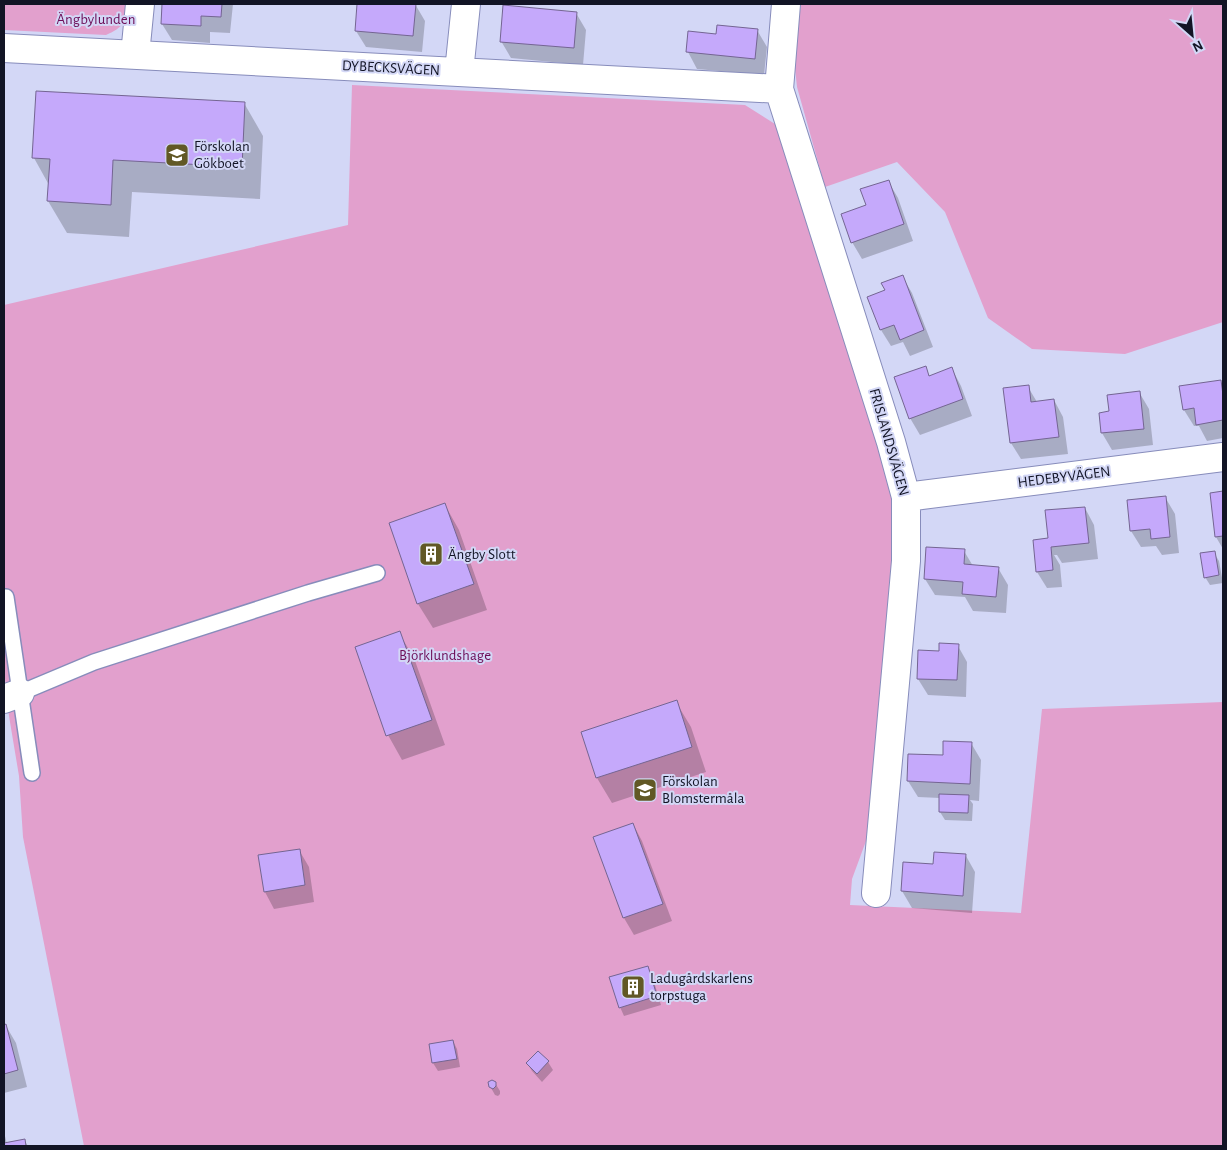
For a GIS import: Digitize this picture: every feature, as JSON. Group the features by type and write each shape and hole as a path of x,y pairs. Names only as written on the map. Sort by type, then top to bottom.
{"street":[{"path":"135,55 140,4"},
{"path":"459,72 466,4"},
{"name":"FRISLANDSVÄGEN","path":"786,4 779,90 888,433 906,497 906,561 876,893"},
{"name":"DYBECKSVÄGEN","path":"4,48 779,90"},
{"name":"HEDEBYVÄGEN","path":"906,497 1223,457"}],"lane":[{"path":"12,696 94,662 308,593 377,573"},
{"path":"6,597 12,696 32,773"}],"green space":[{"name":"Ängbylunden","path":"4,4 127,4 124,20 120,27 106,35 4,30"},
{"path":"801,4 1223,4 1223,322 1125,354 1032,349 988,318 945,212 897,162 825,187 797,87 794,59"},
{"name":"Björklundshage","path":"352,85 745,105 775,124 784,142 887,463 897,517 883,694 866,841 852,879 850,905 1021,913 1042,709 1223,702 1223,1146 84,1146 23,837 19,776 9,716 4,669 4,305 348,225"}],"building":[{"path":"162,4 222,4 221,17 201,16 201,26 161,24"},
{"path":"357,4 416,4 413,36 355,31"},
{"path":"503,5 577,12 574,48 500,42"},
{"path":"717,25 758,29 755,59 686,52 688,31 716,34"},
{"path":"36,91 245,102 242,167 113,160 111,205 47,201 50,159 32,158"},
{"path":"889,180 904,224 851,243 841,214 866,205 860,189"},
{"path":"903,275 924,330 900,340 894,325 880,330 867,297 885,290 881,283"},
{"path":"926,366 929,376 952,367 963,399 909,419 894,377"},
{"path":"1221,380 1223,420 1196,425 1194,408 1183,410 1179,386"},
{"path":"1029,385 1031,402 1054,399 1059,437 1010,443 1003,388"},
{"path":"1140,391 1144,429 1101,433 1099,413 1109,411 1107,395"},
{"path":"1223,491 1223,536 1215,537 1210,493"},
{"path":"1166,496 1170,537 1151,539 1150,529 1130,531 1127,500"},
{"name":"Ängby Slott","path":"445,503 474,584 417,604 389,523"},
{"path":"1085,507 1089,543 1051,547 1053,570 1036,572 1033,540 1048,538 1045,510"},
{"path":"926,547 965,549 964,564 999,567 996,597 962,594 963,582 924,579"},
{"path":"1215,551 1219,575 1204,578 1200,553"},
{"path":"400,631 432,720 386,736 355,647"},
{"path":"939,643 959,644 957,680 917,679 918,650 939,651"},
{"path":"677,700 692,747 596,778 581,732"},
{"path":"943,741 972,742 970,784 907,781 908,754 943,755"},
{"path":"939,794 969,795 968,813 939,812"},
{"path":"633,823 663,904 623,918 593,837"},
{"path":"300,849 305,885 264,892 258,855"},
{"path":"934,852 966,854 963,896 901,891 903,862 933,864"},
{"name":"Ladugårdskarlens torpstuga","path":"648,966 657,996 619,1008 609,977"},
{"path":"6,1024 18,1070 4,1074 4,1025"},
{"path":"453,1040 457,1059 432,1063 429,1044"},
{"path":"538,1051 549,1061 537,1074 526,1063"},
{"path":"492,1080 496,1082 496,1086 493,1089 489,1087 488,1082"},
{"path":"25,1139 26,1146 4,1146 4,1143"}],"place":[{"name":"Förskolan Gökboet","path":"177,155"},
{"name":"Ängby Slott","path":"431,554"},
{"name":"Förskolan Blomstermåla","path":"645,790"},
{"name":"Ladugårdskarlens torpstuga","path":"633,987"}]}
